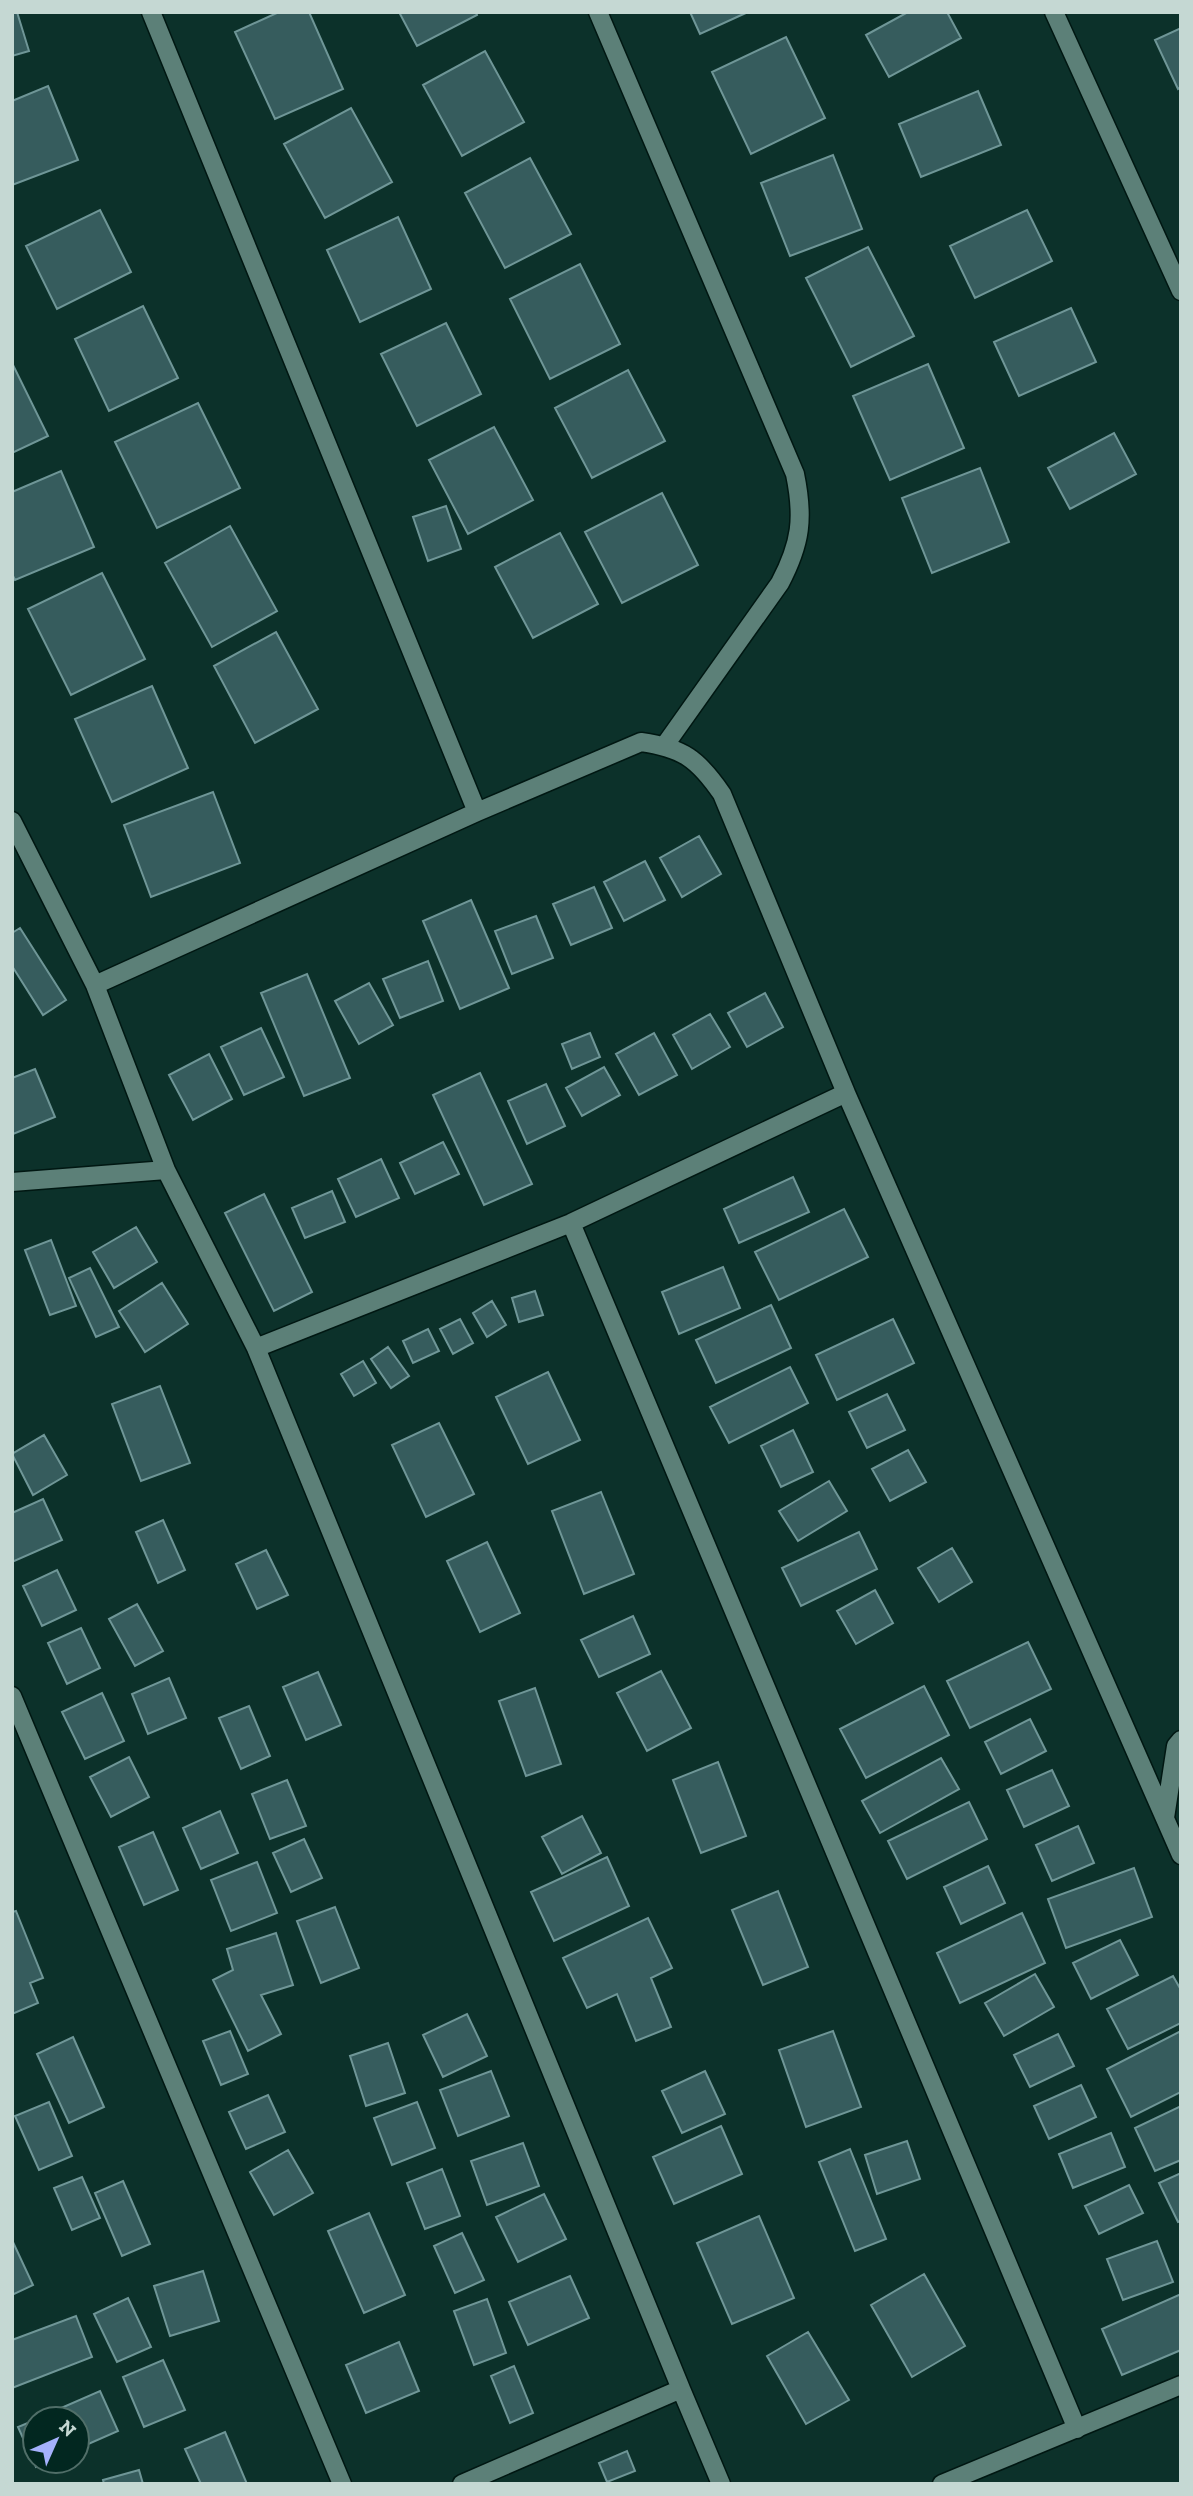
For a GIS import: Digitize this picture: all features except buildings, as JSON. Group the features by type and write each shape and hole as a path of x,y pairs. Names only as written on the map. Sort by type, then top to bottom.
{"street":[{"path":"151,12 477,811"},
{"path":"598,12 796,474 802,506 800,534 792,560 780,583 665,746"},
{"path":"1054,12 1181,291"},
{"path":"95,985 477,811 641,742 665,746 689,755 707,772 722,794 846,1093 1181,1855"},
{"path":"12,821 21,862 95,985 166,1170 256,1348 721,2484"},
{"path":"256,1348 571,1223 846,1093"},
{"path":"12,1182 166,1170"},
{"path":"571,1223 1077,2429"},
{"path":"12,1696 342,2484"},
{"path":"1165,1818 1176,1746 1181,1740"},
{"path":"942,2484 983,2476 1077,2429 1181,2385"},
{"path":"462,2484 681,2389"}]}
